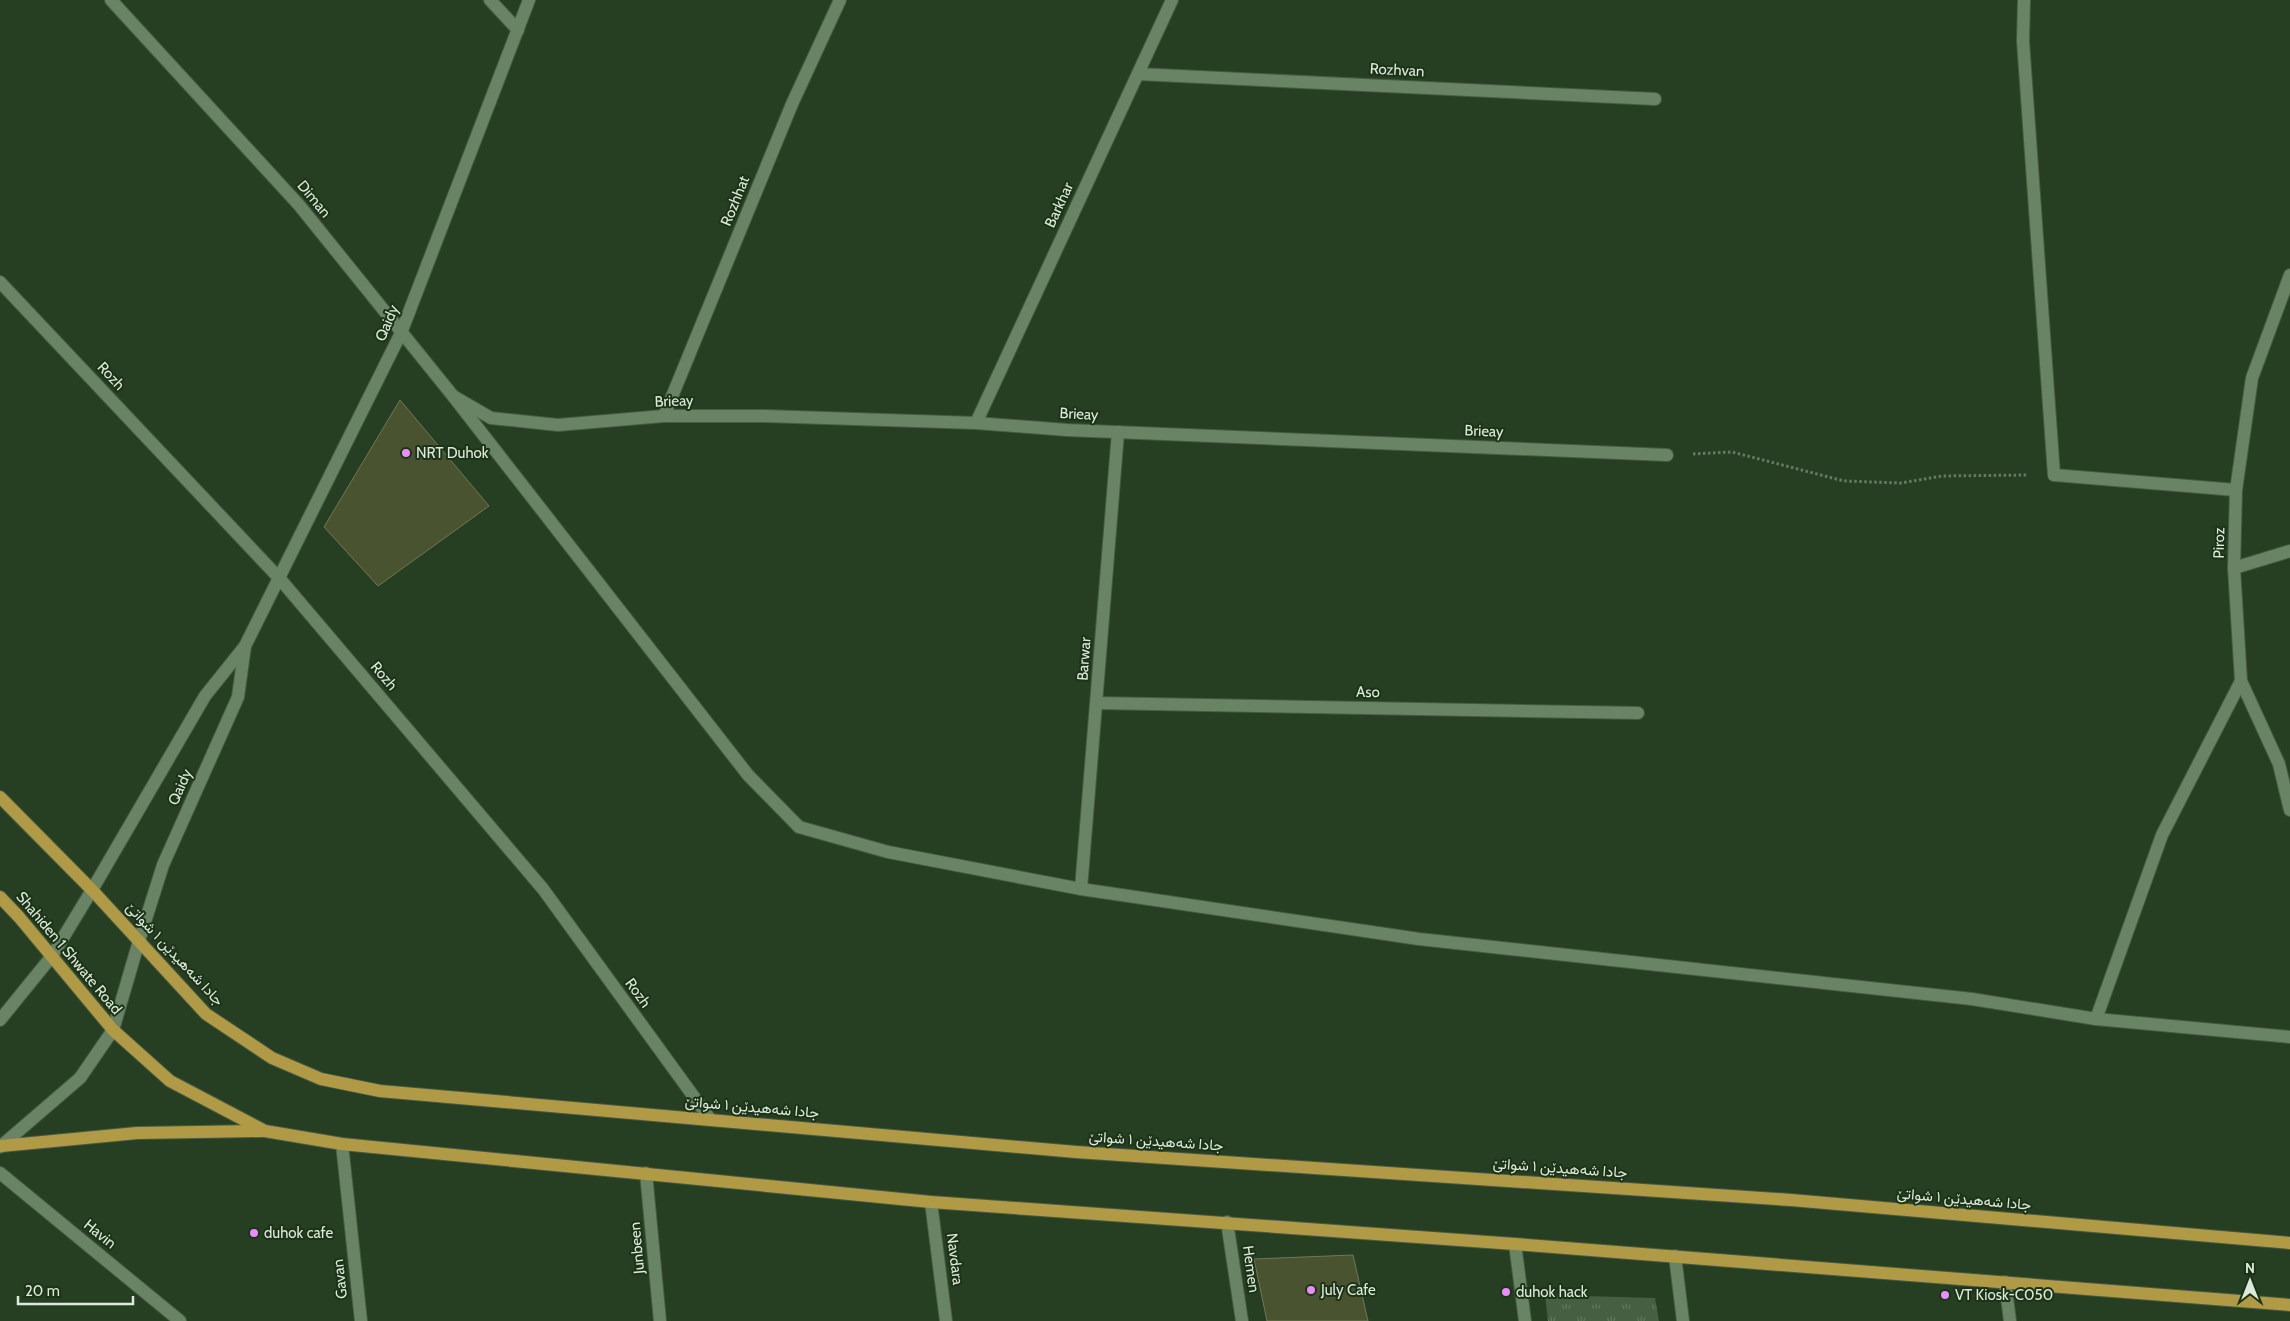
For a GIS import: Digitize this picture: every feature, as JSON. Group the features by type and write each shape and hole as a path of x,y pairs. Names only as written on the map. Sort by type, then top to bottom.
{"main road":[{"path":"0,798 92,890"},
{"name":"جادا شەهیدێن ١ شواتێ","path":"92,890 206,1014 272,1058 321,1078 380,1091 1076,1152 1791,1200 2290,1243"},
{"name":"Shahiden 1 Shwate Road","path":"0,897 113,1030"},
{"path":"113,1030 170,1081 265,1132"},
{"path":"0,1146 137,1133 265,1132 342,1144 931,1202 1227,1222 2290,1305"}],"street":[{"name":"Diman","path":"111,0 298,205 453,396 491,418"},
{"path":"490,0 518,30"},
{"name":"Qaidy","path":"0,1020 52,956 205,696 245,646 280,579 402,333 529,0"},
{"name":"Rozhhat","path":"664,416 792,104 840,0"},
{"name":"Barkhar","path":"976,423 1172,0"},
{"path":"2024,0 2023,41 2054,475 2236,490"},
{"name":"Rozhvan","path":"1138,74 1655,99"},
{"name":"Piroz","path":"2290,275 2252,378 2236,490 2234,568 2241,681 2279,764 2290,810"},
{"name":"Rozh","path":"0,282 280,579 543,889 710,1119"},
{"path":"453,396 748,775 799,827 888,852 1081,889 1419,939 1972,999 2096,1019 2290,1037"},
{"name":"Brieay","path":"491,418 558,425 664,416 765,416 976,423 1118,432 1667,455"},
{"name":"Barwar","path":"1081,889 1118,432"},
{"path":"2234,568 2290,551"},
{"name":"Qaidy","path":"0,1146 80,1078 113,1030 163,865 238,697 245,646"},
{"path":"2096,1019 2162,835 2241,681"},
{"name":"Aso","path":"1097,703 1638,713"},
{"name":"Gavan","path":"342,1144 362,1321"},
{"name":"Havin","path":"0,1173 180,1321"},
{"name":"Junbeen","path":"646,1173 660,1321"},
{"name":"Navdara","path":"931,1202 946,1321"},
{"name":"Hemen","path":"1227,1222 1242,1321"},
{"path":"1515,1244 1525,1321"},
{"path":"1675,1256 1683,1321"},
{"path":"2005,1282 2010,1321"}],"path":[{"path":"1667,455 1732,452 1844,481 1901,483 1942,476 2054,475"}],"green space":[{"path":"1545,1295 1655,1298 1659,1321 1548,1321"}],"building":[{"name":"NRT Duhok","path":"400,400 489,506 378,586 324,527"},
{"name":"July Cafe","path":"1353,1255 1368,1321 1267,1321 1254,1259"}],"place":[{"name":"NRT Duhok","path":"406,453"},
{"name":"duhok cafe","path":"254,1233"},
{"name":"July Cafe","path":"1311,1290"},
{"name":"duhok hack","path":"1506,1292"},
{"name":"VT Kiosk-C050","path":"1945,1295"}]}
